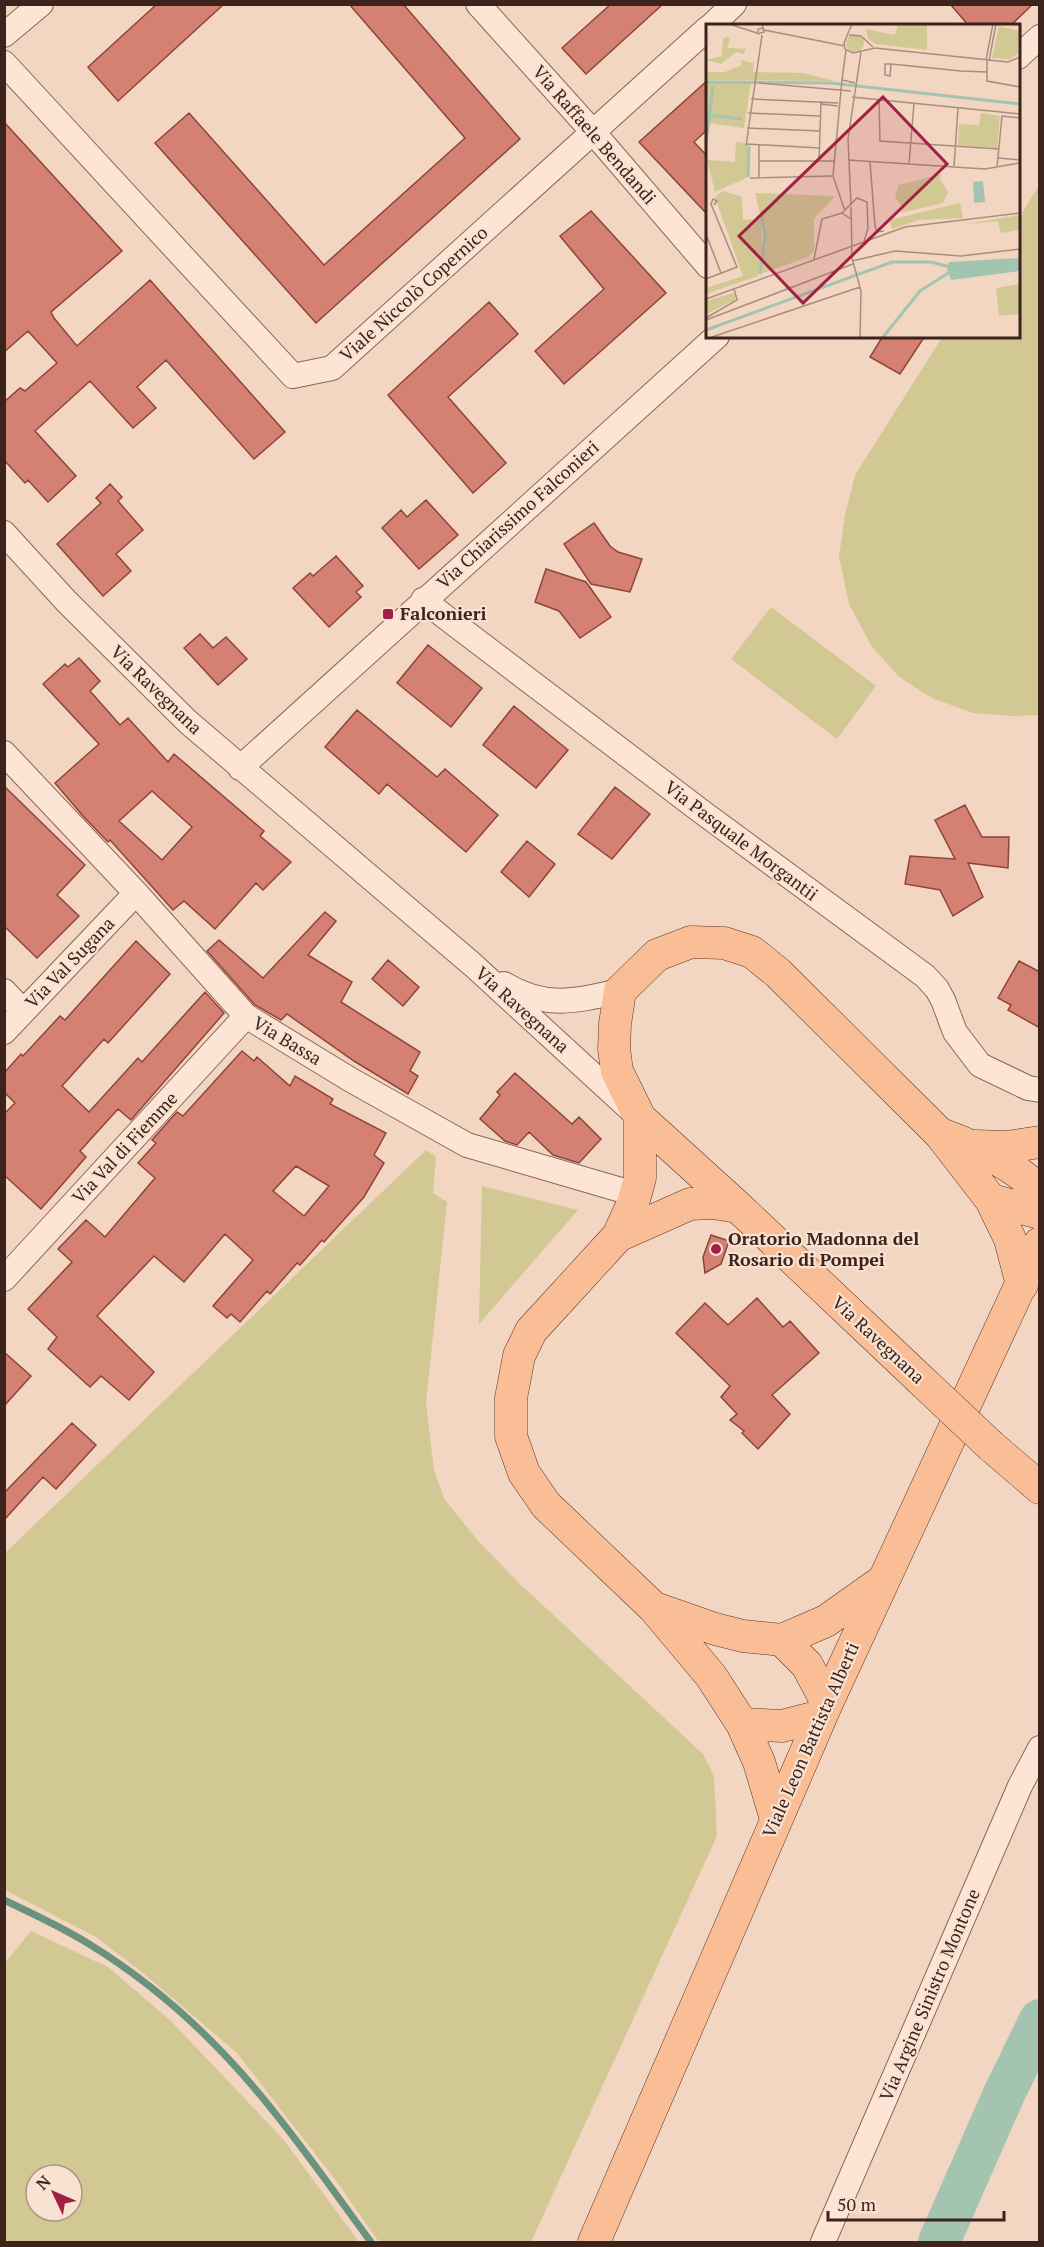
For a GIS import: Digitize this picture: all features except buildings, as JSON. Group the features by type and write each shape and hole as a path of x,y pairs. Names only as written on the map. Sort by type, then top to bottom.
{"main road":[{"path":"776,1819 759,1762 742,1724 711,1676 654,1608 546,1505 524,1473 511,1436 513,1387 519,1356 531,1331 618,1236 633,1203 640,1178 640,1118 617,1071 614,1049 620,991 657,955 692,942 724,943 752,952 778,973 940,1134 991,1200 1010,1239 1022,1285"},
{"name":"Via Ravegnana","path":"640,1118 738,1207 991,1446 1040,1488"},
{"path":"940,1134 974,1146 1016,1172 1040,1191"},
{"path":"974,1146 1007,1147 1040,1142"},
{"path":"991,1200 1040,1213"},
{"path":"618,1236 690,1203 713,1203 738,1207"},
{"name":"Viale Leon Battista Alberti","path":"594,2242 824,1709 1040,1243"},
{"path":"654,1608 715,1629 743,1636 782,1640 826,1621 883,1581"},
{"path":"742,1724 782,1726 824,1709 807,1665 782,1640"}],"street":[{"path":"4,35 41,4"},
{"name":"Via Raffaele Bendandi","path":"478,4 593,132 706,264"},
{"name":"Viale Niccolò Copernico","path":"712,24 734,4"},
{"name":"Viale Niccolò Copernico","path":"4,63 293,376 332,368 706,30"},
{"path":"1020,55 1040,37"},
{"name":"Via Chiarissimo Falconieri","path":"240,768 715,338"},
{"name":"Via Ravegnana","path":"4,532 66,602 188,722 473,965 640,1118"},
{"name":"Via Pasquale Morgantii","path":"423,600 702,812 925,976 943,1000 955,1032 980,1065 1028,1088 1040,1090"},
{"name":"Via Bassa","path":"4,753 136,893 246,1016 351,1080 467,1145 621,1190"},
{"name":"Via Val Sugana","path":"4,1032 136,893"},
{"path":"473,965 511,989 543,1001 579,1000 620,991"},
{"path":"4,991 23,1011"},
{"name":"Via Val di Fiemme","path":"4,1279 246,1016"},
{"name":"Via Argine Sinistro Montone","path":"823,2242 1020,1786 1040,1748"}],"shaded area":[{"path":"1039,185 1039,715 1014,716 973,713 932,698 899,677 872,647 849,604 839,556 845,515 855,475 942,338 1020,338 1020,216"},
{"path":"771,607 876,686 837,739 731,659"},
{"path":"426,1150 436,1157 433,1193 447,1202 426,1403 434,1471 445,1500 479,1542 520,1584 703,1754 714,1777 717,1836 531,2242 379,2242 334,2178 237,2053 143,1973 96,1937 5,1890 5,1553"},
{"path":"482,1186 578,1210 479,1324"},
{"path":"31,1931 108,1967 171,2021 283,2139 359,2242 5,2242 5,1963"}],"waterway":[{"path":"4,1900 68,1932 112,1959 157,1992 199,2029 238,2069 271,2108 371,2242"},
{"path":"939,2242 1004,2094 1040,2020"}],"place":[{"name":"Falconieri","path":"388,614"},
{"name":"Oratorio Madonna del Rosario di Pompei","path":"716,1249"}]}
